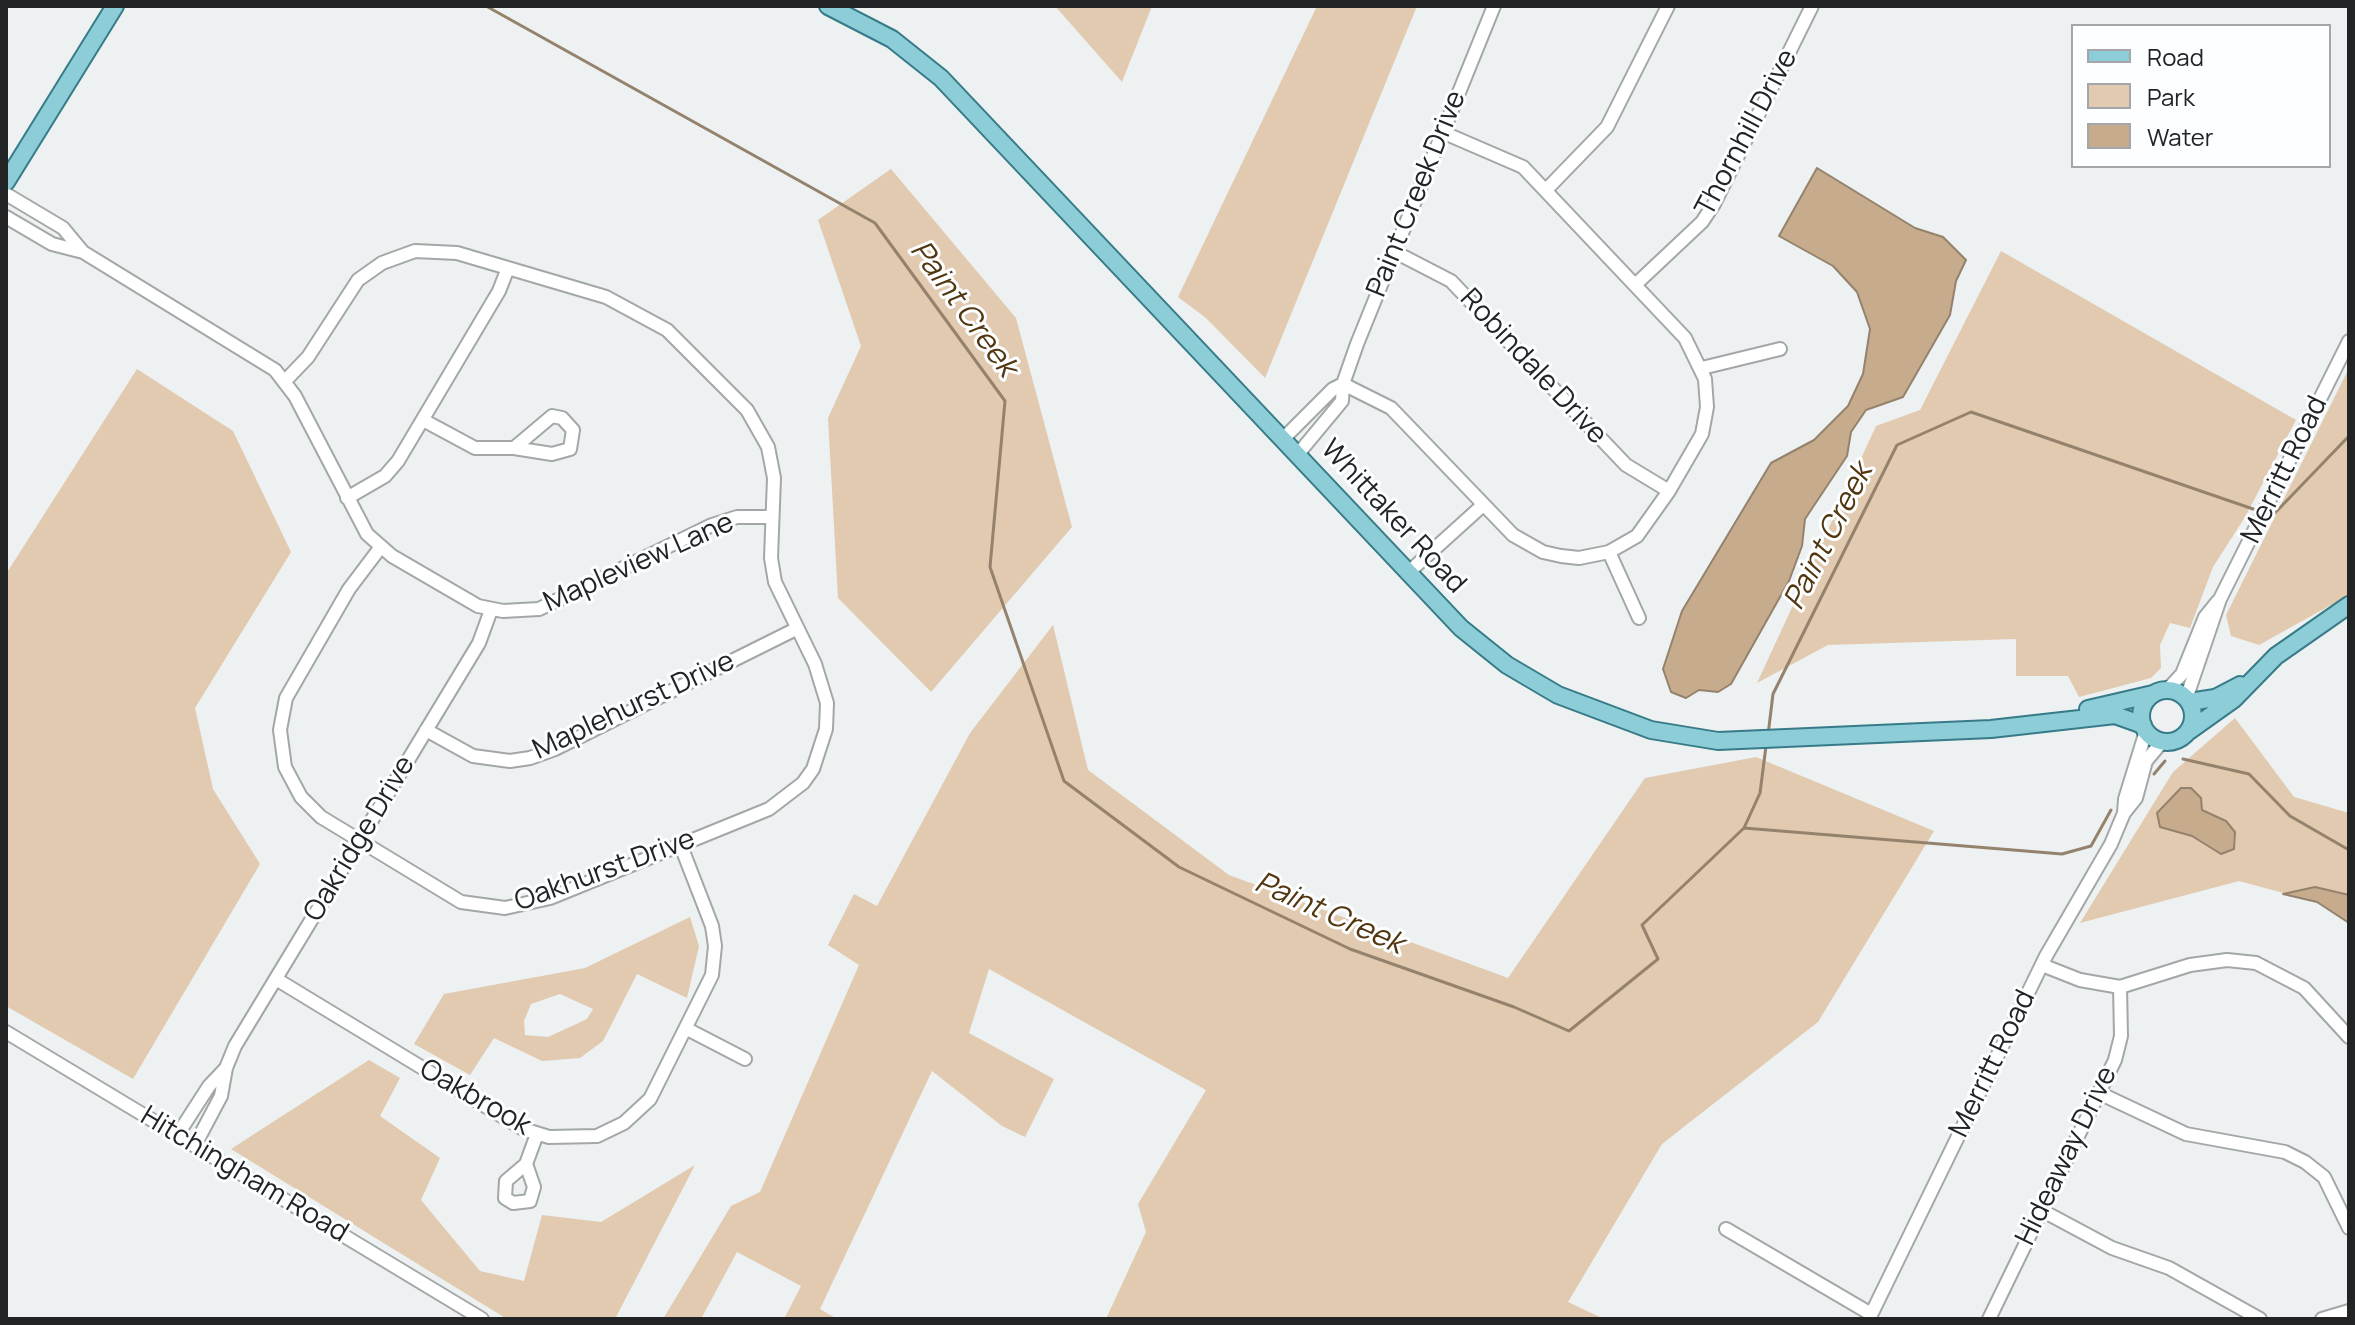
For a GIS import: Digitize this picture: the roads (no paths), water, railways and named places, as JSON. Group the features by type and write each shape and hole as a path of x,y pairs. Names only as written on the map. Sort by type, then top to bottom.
{"main road":[{"path":"6,182 115,6"},
{"name":"Whittaker Road","path":"828,6 892,39 941,78 1483,646 1569,701 1651,730 1718,741 1751,742 1991,729 2067,718 2115,715 2144,728"},
{"path":"2249,681 2215,698 2188,700 2160,692 2144,705 2144,728 2162,742 2177,740 2234,699 2276,656 2349,605"},
{"name":"Whittaker Road","path":"2067,718 2087,709 2160,692"},
{"path":"2188,700 2193,716 2189,731"}],"street":[{"name":"Paint Creek Drive","path":"1298,454 1339,407 1343,384 1393,251 1494,6"},
{"path":"1546,190 1607,127 1668,6"},
{"name":"Thornhill Drive","path":"1635,285 1702,222 1714,204 1812,6"},
{"path":"1343,384 1391,408 1513,535 1543,552 1579,558 1609,552 1637,536 1697,444 1705,422 1707,395 1702,368 1685,338 1546,190 1514,161 1442,132"},
{"name":"Mapleview Lane","path":"6,194 63,228 83,252"},
{"name":"Mapleview Lane","path":"6,217 52,244 83,252 261,359 285,381 367,534 380,548 467,602 491,610 524,611 552,605 712,525 737,517 772,517"},
{"name":"Oakhurst Drive","path":"285,381 308,357 351,287 382,263 415,251 440,251 508,268 618,301 657,323 681,341 758,425 768,447 774,478 771,558 775,582 815,664 827,703 826,729 813,769 803,783 769,809 550,898 505,908 461,902 321,817 301,797 285,767 280,730 286,698 349,589 380,548"},
{"name":"Robindale Drive","path":"1393,251 1451,281 1626,465 1669,491"},
{"path":"347,498 385,476 423,420 499,291 508,268"},
{"name":"Merritt Road","path":"2188,700 2220,599 2349,341"},
{"path":"1702,368 1780,349"},
{"name":"Paint Creek Drive","path":"1284,438 1343,384"},
{"path":"423,420 475,448 564,453 572,446 573,430 562,418 552,416 514,448"},
{"path":"1410,571 1483,505"},
{"path":"1609,552 1639,618"},
{"name":"Merritt Road","path":"2160,692 2182,674 2205,617 2220,599"},
{"name":"Oakridge Drive","path":"178,1134 209,1086 226,1068 276,979 479,643 491,610"},
{"name":"Maplehurst Drive","path":"426,730 473,756 510,761 530,758 555,749 796,629"},
{"name":"Merritt Road","path":"2124,813 2144,728"},
{"name":"Merritt Road","path":"1870,1317 2042,965 2111,844 2124,813 2136,798 2146,761 2162,742"},
{"name":"Oakbrook","path":"276,979 510,1122 537,1134 584,1138 624,1123 650,1099 712,975 715,946 711,921 681,846"},
{"path":"2042,965 2080,980 2120,987 2190,965 2227,960 2256,963 2304,988 2349,1037"},
{"name":"Hideaway Drive","path":"1989,1319 2118,1048 2120,987"},
{"path":"687,1029 745,1059"},
{"name":"Hitchingham Road","path":"6,1032 482,1319"},
{"name":"Oakridge Drive","path":"195,1145 221,1096 226,1068"},
{"path":"2099,1093 2186,1134 2285,1152 2305,1162 2324,1177 2349,1228"},
{"path":"526,1164 537,1134"},
{"path":"2041,1210 2112,1248 2169,1268 2260,1319"},
{"path":"1726,1229 1870,1317"},
{"path":"2322,1319 2349,1311"}],"water":[{"path":"1817,168 1915,228 1943,237 1966,260 1956,281 1950,315 1903,397 1866,410 1851,432 1847,456 1805,519 1802,546 1789,581 1731,684 1718,692 1699,690 1686,698 1671,692 1663,669 1682,611 1771,463 1814,440 1848,406 1863,374 1870,329 1857,292 1833,266 1779,236"},
{"path":"2181,788 2191,788 2201,798 2202,810 2226,821 2235,832 2234,849 2221,854 2192,836 2160,827 2157,813"},
{"path":"2315,887 2349,895 2349,923 2317,902 2283,894"}],"waterway":[{"name":"Paint Creek","path":"486,6 875,223 1005,401 990,567 1064,781 1179,867 1350,949 1514,1007 1569,1031 1658,959 1642,925 1744,828 1760,793 1766,746"},
{"name":"Paint Creek","path":"1768,735 1773,694 1897,445 1971,412 2256,510"},
{"name":"Paint Creek","path":"2272,516 2349,436"},
{"path":"2183,759 2249,774 2290,816 2349,850"},
{"path":"2154,774 2165,761"},
{"path":"1744,828 2062,854 2091,846 2111,810"}]}
